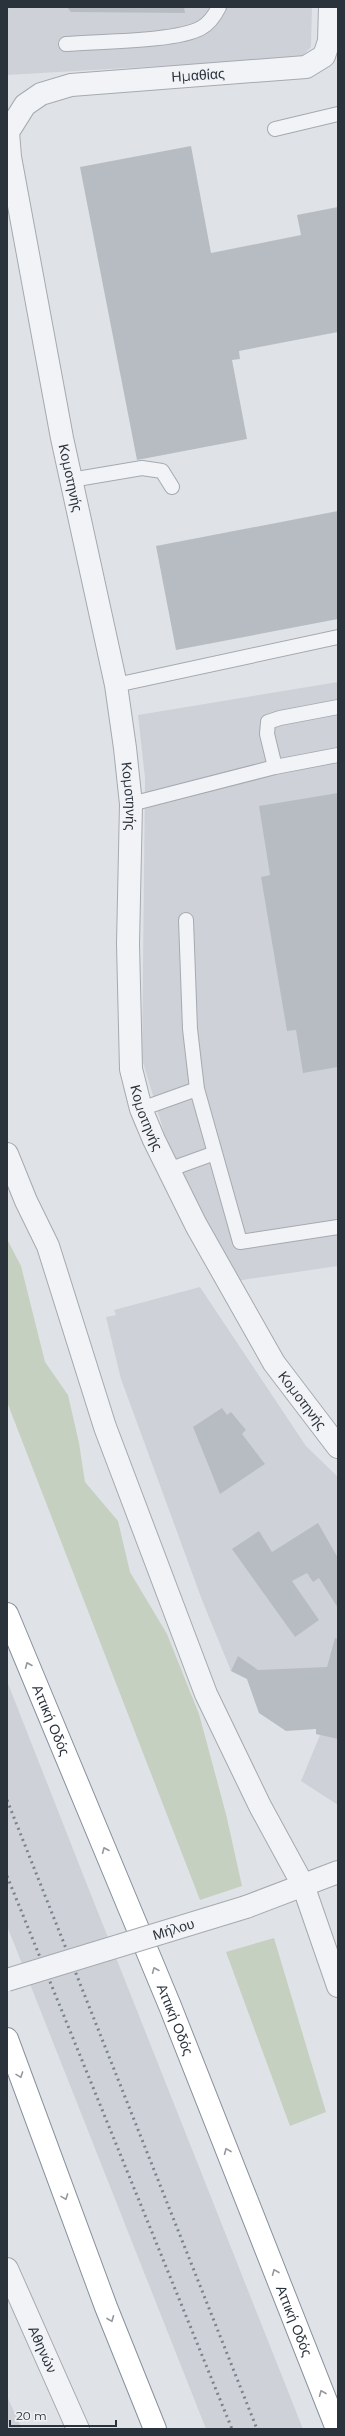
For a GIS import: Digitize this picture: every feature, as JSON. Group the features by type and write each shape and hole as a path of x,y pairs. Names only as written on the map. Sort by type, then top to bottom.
{"highway":[{"name":"Αττική Οδός","path":"7,1614 170,2006 337,2429"},
{"path":"7,2038 106,2307 155,2429"}],"street":[{"name":"Ημαθίας","path":"24,105 40,94 71,85 306,67 324,56 329,41 330,7"},
{"name":"Κομοτηνής","path":"24,105 8,132 10,157 71,480 116,685 131,804 128,944 128,1030 131,1069 141,1109 168,1170 196,1225 267,1350 338,1447"},
{"path":"7,1154 26,1201 48,1246 105,1427 206,1694 260,1806 303,1885 338,1986"},
{"name":"Μήλου","path":"7,1980 246,1907 338,1872"},
{"name":"Αθηνών","path":"7,2269 78,2429"}],"lane":[{"path":"66,44 183,35 202,28 213,18 219,7"},
{"path":"275,129 338,114"},
{"path":"71,480 142,468 162,471 172,487"},
{"path":"116,685 338,637"},
{"path":"275,766 266,734 268,722 280,718 338,707"},
{"path":"131,804 275,766 338,755"},
{"path":"186,920 190,1029 197,1089 240,1242 338,1226"},
{"path":"141,1109 197,1089"},
{"path":"168,1170 215,1153"}],"shaded area":[{"path":"7,7 312,7 311,47 300,58 7,75"},
{"path":"338,682 338,1266 236,1281 168,1146 142,1059 145,778 138,715"},
{"path":"200,1287 306,1446 338,1477 338,1805 301,1781 320,1735 316,1734 316,1729 259,1713 247,1679 231,1671 202,1600 121,1379 106,1317 116,1315 114,1310"},
{"path":"7,1681 303,2429 206,2429 7,1926"},
{"path":"7,2396 22,2429 7,2429"}],"green space":[{"path":"7,1239 21,1266 45,1362 68,1395 79,1443 85,1482 118,1521 130,1572 167,1634 199,1714 226,1814 242,1886 200,1900 7,1402"},
{"path":"274,1938 326,2112 290,2126 226,1952"}],"building":[{"path":"67,7 184,7 185,13 71,12"},
{"path":"191,146 211,253 301,235 297,215 338,207 338,332 239,351 240,359 232,360 247,439 137,460 80,167"},
{"path":"338,511 338,619 176,650 156,546"},
{"path":"338,793 338,1067 303,1073 296,1030 287,1031 261,877 270,875 259,806"},
{"path":"222,1408 227,1415 231,1412 246,1430 242,1434 265,1464 220,1494 193,1427"},
{"path":"318,1523 338,1558 338,1608 319,1578 313,1582 307,1573 292,1581 319,1620 295,1637 232,1549 259,1531 272,1552"},
{"path":"335,1638 338,1639 338,1739 316,1734 316,1729 286,1731 259,1713 247,1679 231,1671 238,1656 258,1670 327,1667"}],"railway":[{"path":"7,1800 257,2429"},
{"path":"7,1876 232,2429"}]}
